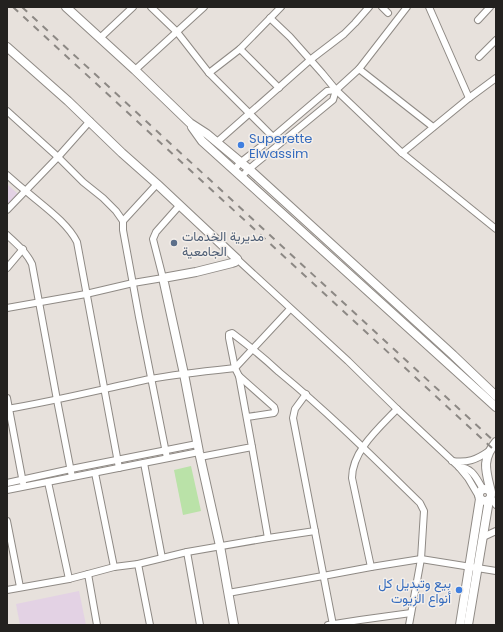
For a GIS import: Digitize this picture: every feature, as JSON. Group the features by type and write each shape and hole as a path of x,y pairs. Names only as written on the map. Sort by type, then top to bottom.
{"street":[{"path":"66,7 190,123 207,134 249,169 496,396"},
{"path":"100,38 133,7"},
{"path":"150,7 177,32 209,73 273,137"},
{"path":"135,70 204,7"},
{"path":"209,73 240,49 281,7"},
{"path":"217,142 310,60 344,34 369,7"},
{"path":"382,7 388,13"},
{"path":"242,176 333,100 336,90 359,69 407,7"},
{"path":"429,7 469,98"},
{"path":"478,20 490,7"},
{"path":"270,18 290,37 336,90 402,153 496,229"},
{"path":"479,57 496,40"},
{"path":"7,47 90,121 122,153 348,362 459,467 468,478 496,505"},
{"path":"240,49 279,88"},
{"path":"359,69 433,127"},
{"path":"402,153 469,98 496,78"},
{"path":"234,170 241,162 327,91 336,90"},
{"path":"7,111 103,198 116,211 123,221 133,283 167,458"},
{"path":"7,210 90,121"},
{"path":"190,123 202,141 496,407"},
{"path":"7,175 56,217 74,236 77,242 119,468"},
{"path":"123,221 157,184"},
{"path":"180,206 156,232 154,242 184,374 220,546 234,625"},
{"path":"7,234 23,249 32,264 72,477"},
{"path":"7,268 23,249"},
{"path":"7,308 196,272 232,264 237,259"},
{"path":"8,409 57,400 151,379 235,368 290,309"},
{"path":"247,417 274,413 275,409 240,376 235,368 229,338 230,333 252,349 306,394 420,503 424,511 421,559 409,625"},
{"path":"240,376 268,538"},
{"path":"306,394 295,410 293,418 315,531 331,625 361,622 411,613"},
{"path":"7,398 23,486"},
{"path":"487,398 496,412"},
{"path":"371,567 352,478 353,467 362,446 397,409"},
{"path":"452,461 470,461 489,451 496,442"},
{"path":"7,483 70,469 166,451 199,451 252,447"},
{"path":"7,490 199,451"},
{"path":"468,625 473,567 483,536 486,470 489,451"},
{"path":"144,463 162,558"},
{"path":"95,473 114,567"},
{"path":"48,482 69,579"},
{"path":"460,625 473,567 485,494"},
{"path":"7,521 20,587"},
{"path":"7,590 69,579 114,567 138,564 187,552 315,531"},
{"path":"483,536 496,531"},
{"path":"187,552 200,625"},
{"path":"228,593 421,559 496,571"},
{"path":"138,564 150,625"},
{"path":"88,574 97,625"}],"shaded area":[{"path":"7,184 18,194 7,206"},
{"path":"79,591 86,625 20,625 16,604"}],"green space":[{"path":"191,466 201,511 183,515 174,470"}],"railway":[{"path":"13,7 496,453"},
{"path":"22,7 496,443"}],"place":[{"name":"Superette Elwassim","path":"241,145"},
{"name":"مديرية الخدمات الجامعية","path":"174,243"},
{"name":"بيع وتبديل كل أنواع الزيوت","path":"459,590"}]}
